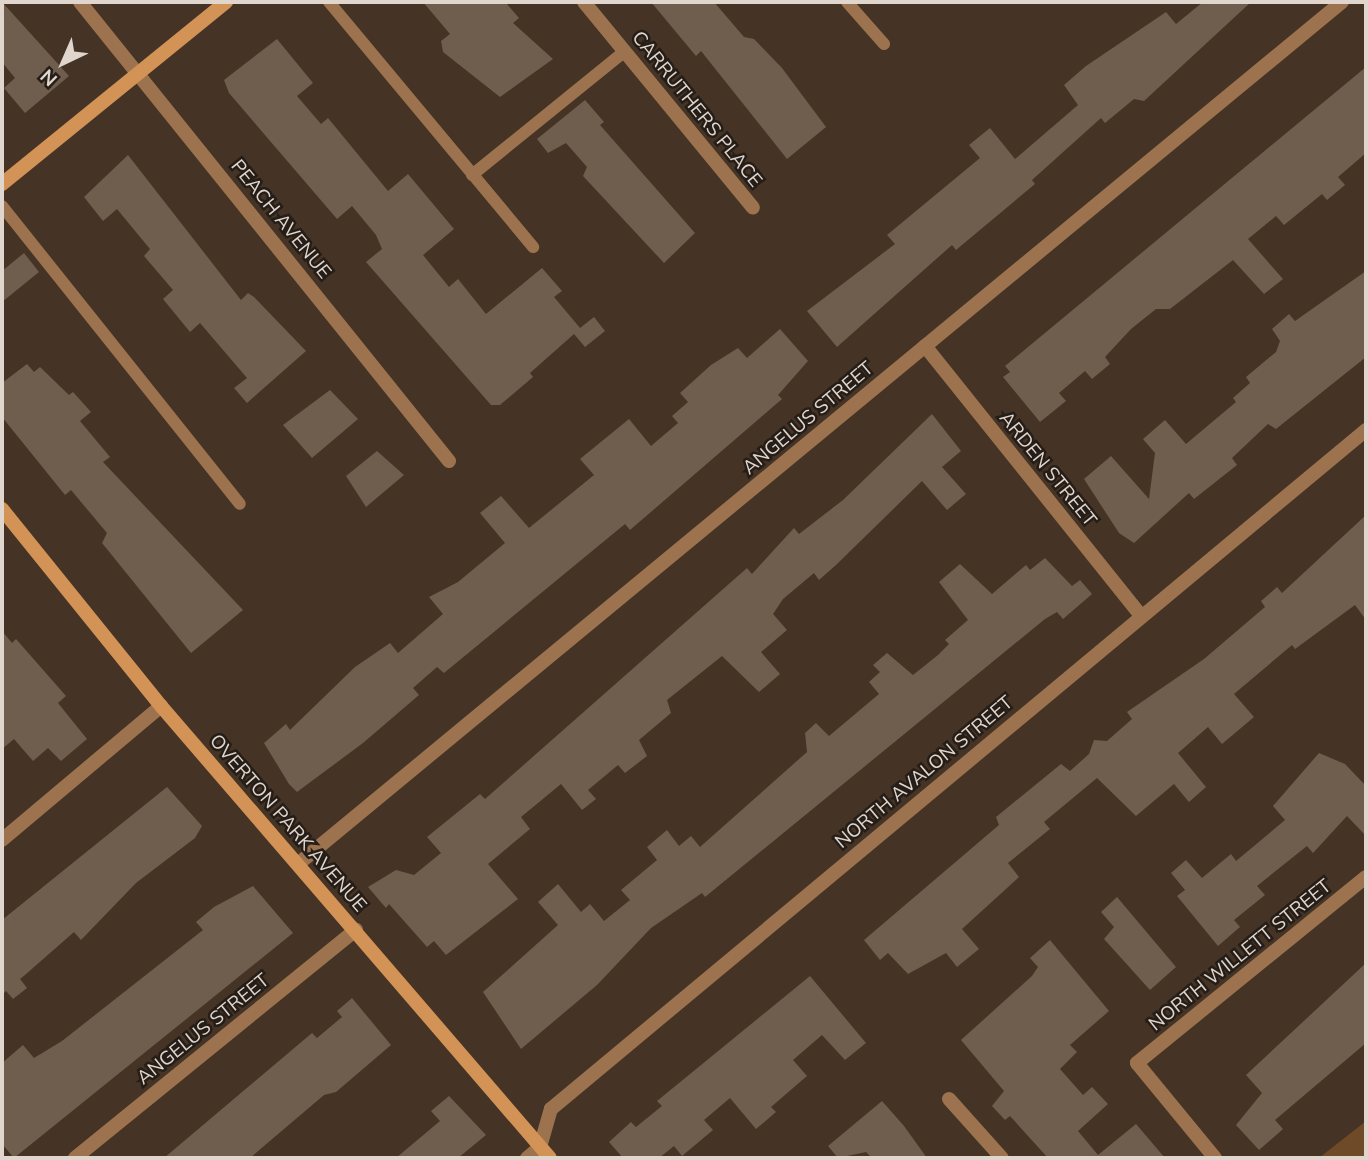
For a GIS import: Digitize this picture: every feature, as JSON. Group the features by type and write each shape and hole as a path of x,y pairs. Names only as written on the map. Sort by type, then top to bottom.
{"street":[{"name":"PEACH AVENUE","path":"80,2 139,72 449,461"},
{"path":"2,184 226,2"},
{"name":"CARRUTHERS PLACE","path":"584,2 753,208"},
{"name":"ANGELUS STREET","path":"298,864 1342,2"},
{"name":"ARDEN STREET","path":"925,346 1141,616"},
{"name":"NORTH AVALON STREET","path":"545,1153 551,1110 1366,430"},
{"name":"OVERTON PARK AVENUE","path":"2,509 161,706 545,1153"},
{"path":"2,840 161,706"},
{"name":"NORTH WILLETT STREET","path":"1215,1158 1137,1063 1366,877"},
{"name":"ANGELUS STREET","path":"75,1158 356,930"},
{"path":"949,1098 1002,1158"},
{"path":"527,1158 545,1153"}],"lane":[{"path":"329,2 533,247"},
{"path":"847,2 884,44"},
{"path":"472,175 625,51"},
{"path":"2,206 240,504"}],"shaded area":[{"path":"1366,1121 1366,1158 1319,1158"}],"building":[{"path":"2,2 69,76 25,113 4,88 15,78 2,62"},
{"path":"423,2 506,3 519,18 513,23 553,59 500,97 443,52 441,41 450,34"},
{"path":"651,2 714,2 744,37 754,39 782,68 826,127 787,159 701,51 696,56"},
{"path":"1203,2 1251,2 1144,101 1134,99 1105,123 1101,118 1032,180 1035,184 956,250 952,245 837,347 807,311 895,244 887,235 980,158 969,145 990,128 1015,159 1078,105 1064,85 1086,66 1166,12 1176,24"},
{"path":"277,39 313,83 297,96 321,124 328,118 388,191 408,174 454,229 423,255 449,287 458,279 486,314 542,268 562,291 554,297 580,328 594,317 605,331 585,347 574,334 530,373 533,377 500,405 491,405 366,262 382,249 376,235 352,206 337,219 229,93 224,80"},
{"path":"1366,67 1366,153 1338,177 1345,185 1327,200 1322,194 1284,225 1276,216 1248,239 1283,279 1264,294 1233,260 1170,309 1156,309 1131,329 1105,357 1110,364 1092,379 1085,371 1059,393 1066,401 1040,422 1003,377 1010,372 1005,366"},
{"path":"585,100 604,122 600,125 695,233 664,263 583,176 587,167 566,143 548,153 537,139"},
{"path":"128,155 241,300 248,293 254,297 306,351 247,403 234,388 247,378 200,323 190,332 163,299 173,290 144,256 150,249 117,209 103,221 84,197"},
{"path":"24,253 39,272 2,302 2,271"},
{"path":"1366,271 1366,357 1276,429 1268,424 1232,458 1237,465 1194,499 1189,493 1134,543 1119,533 1084,479 1111,456 1149,499 1155,453 1143,439 1165,420 1186,444 1236,402 1233,398 1250,383 1246,377 1276,352 1280,341 1272,329 1289,314 1295,321"},
{"path":"780,329 808,361 778,395 782,399 630,530 625,524 444,673 437,667 413,688 419,695 363,743 297,792 289,784 264,743 286,724 290,730 355,667 390,643 398,653 443,614 429,597 458,582 505,543 480,513 501,496 529,528 594,475 580,459 629,419 651,446 678,423 672,416 688,402 680,393 711,365 738,348 747,358"},
{"path":"27,364 34,372 40,367 69,395 73,392 91,412 80,421 110,457 103,462 243,610 191,653 102,543 107,533 71,490 65,495 2,417 2,383"},
{"path":"330,390 358,419 312,458 283,425"},
{"path":"932,414 961,451 942,467 966,494 947,510 922,481 819,580 814,573 783,599 773,614 787,630 761,652 780,674 759,692 722,656 667,700 671,713 639,740 647,756 625,773 618,765 588,790 596,799 582,810 561,784 521,817 530,829 488,864 518,899 446,955 434,941 427,947 389,904 386,908 368,887 396,870 414,875 441,853 427,837 480,794 485,799 747,568 752,574 794,528 799,534 843,500"},
{"path":"377,451 404,475 366,507 346,476"},
{"path":"1366,515 1366,620 1355,605 1295,649 1292,645 1234,694 1254,717 1222,744 1208,727 1178,753 1206,787 1189,802 1174,784 1136,816 1097,778 1044,822 1050,829 1008,863 1019,877 962,929 979,949 957,967 946,953 908,974 888,953 880,960 864,940 999,825 996,817 1061,764 1070,771 1089,754 1094,740 1107,741 1132,719 1127,712 1204,659 1265,607 1261,601 1277,587 1282,593"},
{"path":"1045,558 1072,586 1080,580 1092,594 1063,619 1057,612 1045,619 705,897 702,893 651,928 597,985 521,1049 483,992 558,925 538,902 558,884 581,912 590,904 604,921 630,900 621,890 657,860 647,847 667,830 679,846 691,836 700,847 807,752 805,733 816,723 829,736 879,694 869,682 880,672 873,665 887,653 913,675 949,644 945,640 968,620 939,582 960,564 992,594 1026,565 1030,570"},
{"path":"2,631 12,643 16,639 66,696 58,703 87,739 61,761 48,748 33,761 14,739 2,749"},
{"path":"1319,753 1345,764 1366,786 1366,836 1347,816 1313,853 1307,846 1257,886 1265,895 1234,920 1240,927 1218,946 1177,896 1185,890 1171,873 1186,860 1202,878 1231,854 1236,861 1285,820 1273,806"},
{"path":"167,787 202,826 195,838 136,883 81,940 74,932 20,979 27,988 13,999 6,991 2,995 2,920"},
{"path":"253,886 293,933 14,1158 2,1144 2,1063 23,1045 34,1058 62,1041 203,930 196,922 214,907"},
{"path":"1117,897 1176,967 1150,990 1104,939 1114,927 1101,912"},
{"path":"1050,940 1109,1011 1070,1045 1077,1052 1060,1069 1083,1095 1092,1087 1108,1104 1078,1131 1098,1155 1136,1124 1165,1158 1048,1158 1010,1116 1005,1120 992,1106 1004,1091 961,1040 1032,976 1038,967 1030,958"},
{"path":"1366,963 1366,1043 1275,1120 1283,1129 1259,1150 1236,1125 1262,1093 1246,1075"},
{"path":"810,976 866,1043 845,1060 822,1035 793,1060 807,1076 771,1107 776,1112 756,1129 730,1098 704,1120 713,1130 682,1156 674,1146 659,1158 623,1158 609,1142 631,1122 636,1127 662,1106 657,1101"},
{"path":"352,998 391,1045 336,1092 324,1095 250,1158 164,1158 312,1033 317,1038 342,1017 337,1011"},
{"path":"449,1096 486,1135 458,1158 396,1158 440,1121 431,1111"},
{"path":"882,1101 927,1158 872,1158 866,1152 838,1158 828,1146"}]}
